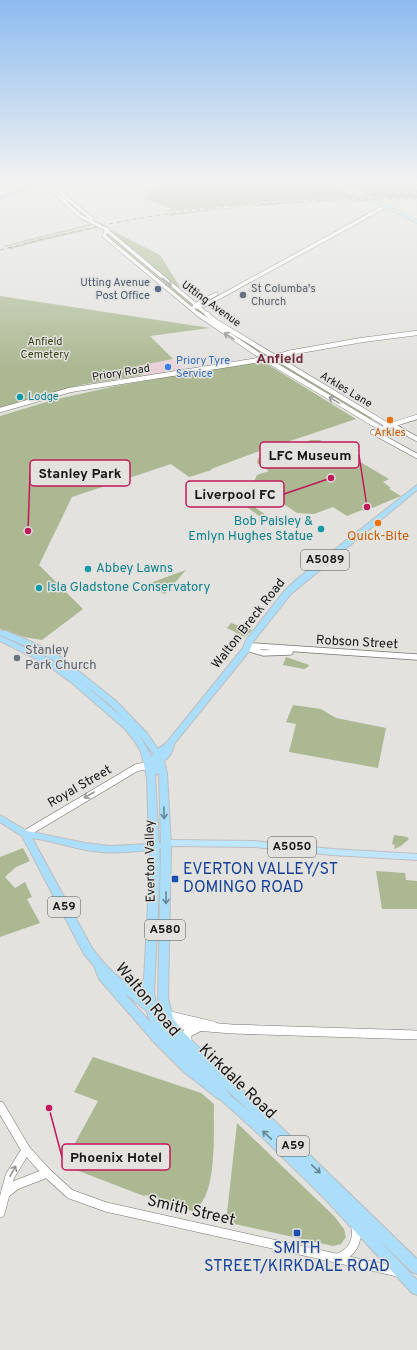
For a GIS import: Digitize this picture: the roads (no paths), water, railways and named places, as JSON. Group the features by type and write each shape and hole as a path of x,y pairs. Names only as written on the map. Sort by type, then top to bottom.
{"highway":[{"name":"Walton Breck Road","path":"155,761 169,751 170,744 247,648 249,642 288,592 417,487"},
{"name":"A580","path":"0,632 38,648 58,659 112,702 118,714"},
{"name":"A580","path":"0,638 50,662 118,714"},
{"name":"Everton Valley","path":"118,714 138,739 145,752 155,761"},
{"name":"Everton Valley","path":"118,714 144,735 155,761 163,773 166,845 163,998 168,1019"},
{"name":"Everton Valley","path":"149,994 155,872 155,846 152,813 155,761"},
{"name":"Walton Road","path":"0,818 25,834 88,951 99,965 122,984 153,1014"},
{"name":"A5050","path":"25,834 95,848 166,845"},
{"path":"32,846 36,841 46,837"},
{"name":"Walton Road","path":"99,965 104,976 165,1046 203,1082 228,1100"},
{"name":"A59","path":"122,984 138,990 144,988 149,980"},
{"name":"Kirkdale Road","path":"149,994 153,1014 170,1040 210,1077 228,1100 268,1135 328,1194 417,1289"},
{"path":"134,1011 153,1014 168,1019"},
{"name":"Kirkdale Road","path":"168,1019 187,1043 417,1268"}],"main road":[{"name":"A5050","path":"166,845 182,842 254,844 332,852 417,857"}],"street":[{"name":"Utting Avenue","path":"113,243 194,307 272,356"},
{"name":"Utting Avenue","path":"121,243 194,307 206,321 263,358"},
{"path":"194,307 309,243"},
{"path":"194,307 312,243"},
{"name":"Priory Road","path":"0,410 70,390 246,361 370,338 417,333"},
{"name":"Arkles Lane","path":"272,356 390,426 417,439"},
{"name":"Arkles Lane","path":"263,358 382,429"},
{"path":"372,432 417,417"},
{"name":"Arkles Lane","path":"371,423 372,432"},
{"path":"372,432 417,456"},
{"name":"Robson Street","path":"247,648 252,651 265,653 291,652 296,650 417,657"},
{"name":"Royal Street","path":"25,834 136,768 155,761"},
{"path":"168,1019 201,1028"},
{"path":"168,1019 227,1028"},
{"path":"187,1043 187,1033 193,1029 201,1028 417,1036"},
{"name":"Smith Street","path":"0,1106 26,1150 47,1173 70,1194 81,1199 106,1207 417,1277"},
{"path":"0,1213 10,1176 26,1150"},
{"path":"6,1194 16,1185 47,1173"},
{"path":"338,1258 346,1254 353,1247 357,1237 356,1225"}],"railway":[{"path":"0,250 28,243"}],"place":[{"name":"Utting Avenue Post Office","path":"158,289"},
{"name":"St Columba's Church","path":"243,295"},
{"name":"Priory Tyre Service","path":"168,367"},
{"name":"Lodge","path":"20,397"},
{"name":"Arkles","path":"390,420"},
{"name":"Liverpool FC","path":"331,478"},
{"name":"LFC Museum","path":"367,507"},
{"name":"Quick-Bite","path":"378,523"},
{"name":"Bob Paisley & Emlyn Hughes Statue","path":"321,529"},
{"name":"Stanley Park","path":"28,531"},
{"name":"Abbey Lawns","path":"88,569"},
{"name":"Isla Gladstone Conservatory","path":"39,588"},
{"name":"Stanley Park Church","path":"17,658"},
{"name":"EVERTON VALLEY/ST DOMINGO ROAD","path":"175,879"},
{"name":"Phoenix Hotel","path":"49,1108"},
{"name":"SMITH STREET/KIRKDALE ROAD","path":"297,1233"}],"district":[{"name":"Anfield","path":"280,359"}],"park label":[{"name":"Anfield Cemetery","path":"45,348"}]}
